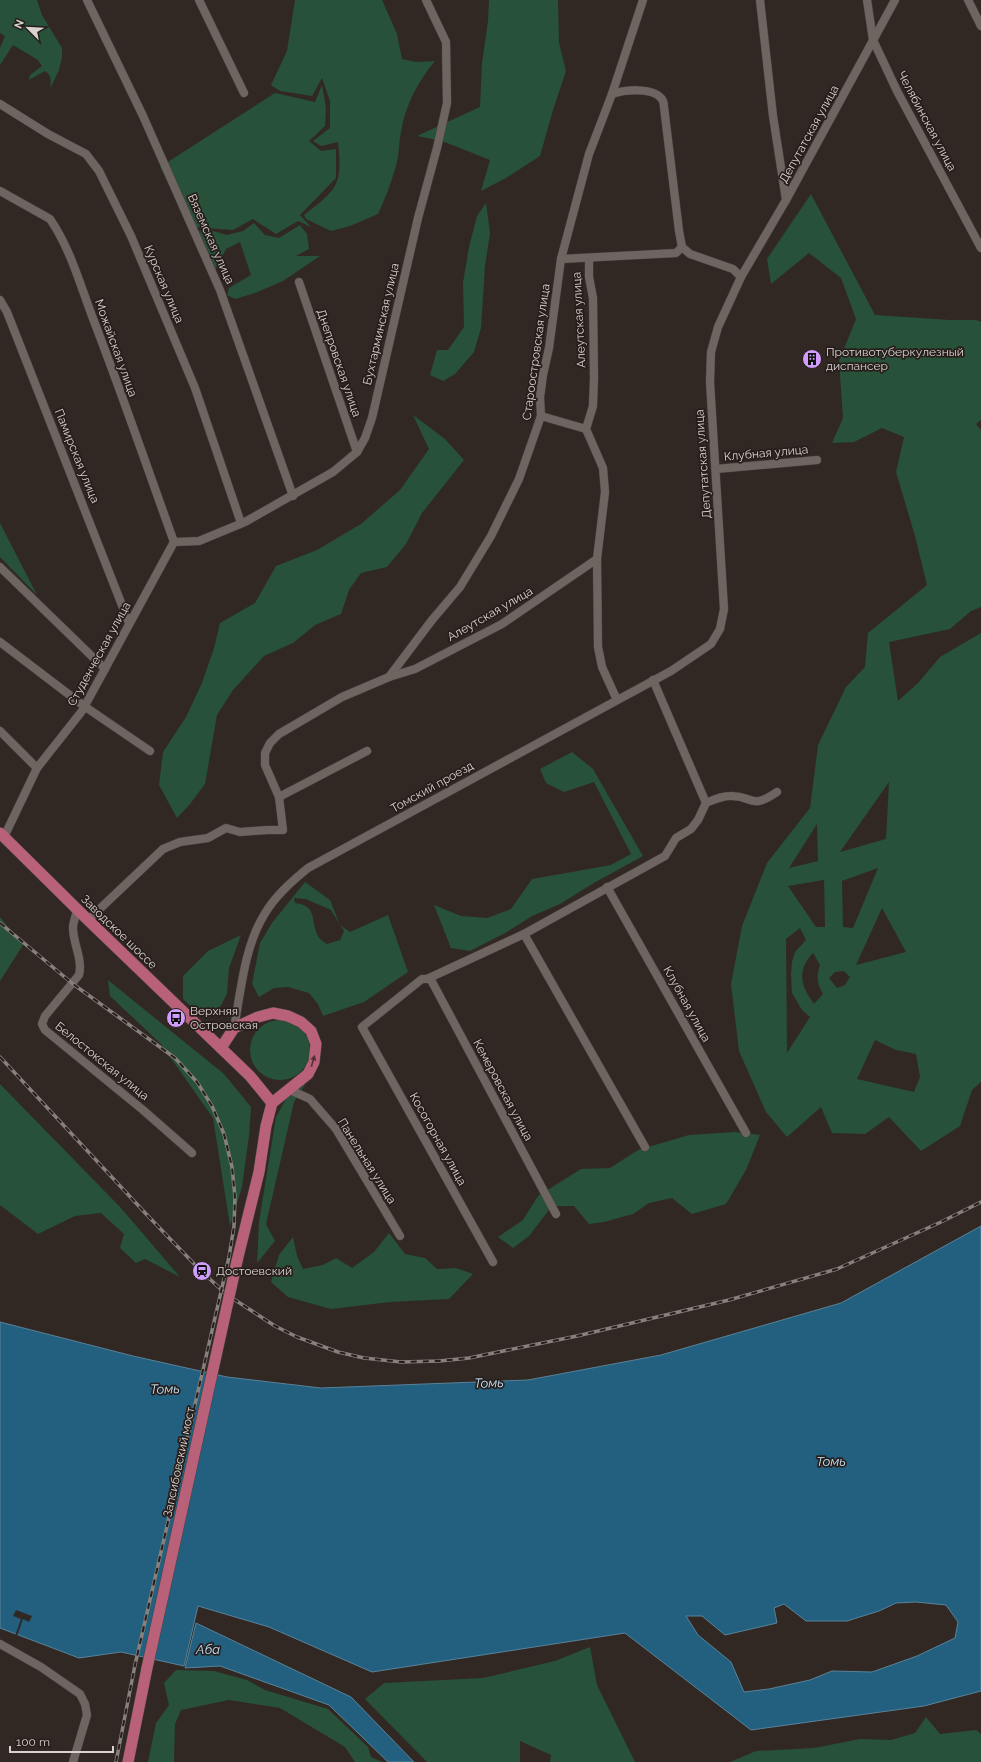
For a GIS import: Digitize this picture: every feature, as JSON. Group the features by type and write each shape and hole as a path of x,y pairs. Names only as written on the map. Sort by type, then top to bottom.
{"main road":[{"name":"Заводское шоссе","path":"2,835 250,1076 272,1103"},
{"path":"221,1048 234,1028 258,1017 273,1013 288,1016 301,1022 312,1031 316,1044 314,1062 308,1074 272,1103"},
{"name":"Запсибовский мост","path":"128,1762 147,1668 237,1261 259,1172 266,1126 272,1103"}],"street":[{"name":"Вяземская улица","path":"87,0 143,116 220,290 293,496"},
{"path":"199,0 244,93"},
{"name":"Бухтарминская улица","path":"174,542 199,541 241,523 293,496 333,472 357,452 365,438 372,418 418,218 437,148 447,103 446,42 426,0"},
{"name":"Староостровская улица","path":"88,920 163,850 169,847 180,842 208,838 226,828 240,832 283,830 279,797 265,765 265,753 270,743 279,734 342,697 389,677 432,620 460,587 491,536 519,479 541,416 540,397 549,348 561,259 589,154 612,94 643,0"},
{"path":"760,0 773,116 786,200"},
{"name":"Челябинская улица","path":"867,0 873,40 897,91 981,248"},
{"name":"Депутатская улица","path":"705,649 712,644 720,629 724,610 710,382 711,352 718,327 741,278 786,200 895,0"},
{"path":"968,0 981,26"},
{"path":"612,94 622,91 652,91 661,98 664,107 682,247 690,254 733,269 741,278"},
{"name":"Курская улица","path":"0,104 48,134 86,154 99,171 131,236 195,388 241,523"},
{"name":"Можайская улица","path":"0,191 50,219 55,226 65,247 101,340 174,542"},
{"path":"561,259 676,253 682,247"},
{"name":"Алеутская улица","path":"586,429 592,406 594,378 593,298 589,277 588,258"},
{"name":"Днепровская улица","path":"299,282 357,452"},
{"name":"Памирская улица","path":"0,300 7,312 16,334 129,623"},
{"path":"541,416 586,429 603,468 605,492 597,559 598,647 602,667 617,700"},
{"name":"Клубная улица","path":"716,469 817,460"},
{"name":"Студенческая улица","path":"2,835 37,768 84,706 174,542"},
{"name":"Алеутская улица","path":"389,677 415,669 502,624 597,559"},
{"path":"0,567 105,668"},
{"path":"0,642 84,706 150,751"},
{"name":"Томский проезд","path":"234,1028 250,948 264,916 287,886 302,873 315,864 654,680 705,649"},
{"path":"654,680 706,804"},
{"path":"0,731 37,768"},
{"path":"279,797 367,751"},
{"path":"428,978 524,934 665,856 676,838 691,829 698,820 706,804 723,796 730,795 756,802 762,801 777,792"},
{"name":"Клубная улица","path":"607,887 746,1133"},
{"name":"Белостокская улица","path":"78,910 72,926 73,938 81,968 79,975 45,1016 42,1024 45,1030 143,1110 192,1153"},
{"path":"524,934 645,1148"},
{"name":"Косогорная улица","path":"428,978 422,979 362,1027 493,1262"},
{"name":"Кемеровская улица","path":"428,978 556,1214"},
{"name":"Панельная улица","path":"290,1090 310,1099 336,1130 400,1236"},
{"path":"0,1644 41,1667 80,1694 85,1704 87,1715 73,1762"}],"green space":[{"path":"0,0 37,0 42,15 62,48 62,57 59,70 50,89 50,77 45,71 29,80 30,75 42,66 38,60 13,45 0,65 0,48 5,36 0,33"},
{"path":"295,0 382,0 397,34 402,59 416,62 435,61 418,85 409,103 400,136 398,158 395,169 389,189 378,214 350,226 331,231 306,219 304,215 331,192 338,178 338,142 321,146 313,141 330,128 330,101 322,78 312,96 280,91 271,85 287,51"},
{"path":"489,0 558,0 559,43 566,71 540,156 506,178 481,191 490,160 442,141 417,136 480,107 482,63 488,21"},
{"path":"322,85 326,108 325,126 309,141 321,151 336,149 336,178 300,215 311,227 298,221 276,234 253,219 233,230 193,227 160,167 275,93 315,102"},
{"path":"811,194 875,315 950,320 976,320 981,322 981,420 976,424 981,430 981,607 971,611 950,629 889,642 898,701 919,682 940,657 981,633 981,1082 972,1090 960,1126 921,1151 889,1117 865,1134 832,1133 821,1107 787,1137 766,1112 739,1051 731,984 742,926 767,863 810,808 818,745 846,687 865,667 868,633 927,585 915,536 896,472 904,437 882,428 854,442 832,443 843,418 839,361 856,319 841,278 809,253 771,284 767,259","holes":["889,782 886,839 840,852","817,824 818,861 789,868","878,868 853,928 843,927 842,881","824,880 825,927 816,927 788,886","882,908 906,952 856,965","800,928 806,940 795,952 792,962 792,993 802,1010 810,1017 787,1053 786,939","813,953 820,965 818,980 819,987 823,994 814,1004 803,985 802,972 804,966","844,971 850,977 845,985 837,988 829,978 835,972","875,1040 896,1050 916,1054 920,1077 914,1092 857,1079"]},
{"path":"486,203 490,233 485,266 481,328 474,352 455,374 443,381 430,375 437,350 448,350 464,327 463,283 469,247 477,216"},
{"path":"254,223 265,235 279,238 300,225 307,234 309,249 296,256 320,256 283,281 255,293 235,299 227,295 229,288 251,275 240,242 226,249 213,274 194,231 213,231 227,235 243,231"},
{"path":"413,415 445,439 464,460 422,513 406,544 387,567 361,573 349,590 341,614 315,625 293,643 264,656 233,690 217,715 205,784 177,818 159,785 163,752 186,717 202,683 214,648 220,623 255,603 276,566 317,550 361,524 400,490 429,449"},
{"path":"0,523 37,595 0,557"},
{"path":"572,752 593,769 643,856 592,884 560,904 532,916 507,932 470,951 451,948 434,905 461,916 487,918 511,909 532,879 611,865 631,854 594,782 564,792 546,783 540,769"},
{"path":"305,882 330,900 339,924 331,910 306,899 294,898 295,903 307,907 310,911 320,939 327,944 340,940 344,931 341,925 350,932 388,915 408,972 364,1002 323,1016 318,1004 309,993 288,987 274,988 259,997 252,984 260,943 272,923"},
{"path":"0,917 23,945 0,981"},
{"path":"241,935 229,968 227,994 215,1016 198,1013 183,999 183,976 208,951"},
{"path":"108,980 224,1074 251,1107 249,1136 242,1187 230,1226 213,1118 161,1044 110,996"},
{"path":"274,1020 286,1020 302,1028 308,1038 310,1050 308,1062 302,1072 286,1080 274,1080 258,1072 250,1056 250,1044 258,1028"},
{"path":"313,1072 294,1102 266,1224 275,1241 257,1263 259,1222 276,1117 293,1087"},
{"path":"0,1084 121,1208 180,1277 145,1259 136,1263 120,1248 124,1234 101,1213 75,1216 38,1234 0,1205"},
{"path":"735,1132 760,1135 746,1170 726,1204 692,1214 672,1198 649,1203 633,1214 604,1222 589,1224 574,1206 552,1206 529,1236 513,1248 498,1237 523,1220 538,1196 581,1169 610,1168 638,1150 689,1135"},
{"path":"389,1233 405,1254 425,1258 437,1269 456,1268 473,1274 449,1299 390,1302 331,1309 288,1297 271,1282 279,1255 293,1237 297,1256 303,1269 323,1265 336,1258 352,1268 374,1252"},
{"path":"590,1647 597,1685 635,1762 550,1762 551,1755 520,1741 520,1762 427,1762 365,1699 384,1683 483,1678 555,1661"},
{"path":"176,1670 214,1671 247,1680 265,1690 328,1709 368,1747 371,1757 382,1762 355,1762 345,1747 280,1708 229,1700 181,1710 175,1724 174,1762 148,1762 156,1723 169,1705 164,1683"},
{"path":"926,1717 940,1734 976,1730 981,1734 981,1762 730,1762 756,1751 814,1748 860,1739 891,1740 915,1733"}],"water":[{"name":"Томь","path":"981,1226 981,1691 924,1706 751,1730 625,1633 372,1672 269,1627 198,1606 184,1666 121,1652 79,1658 0,1628 0,1322 133,1356 227,1377 321,1388 528,1380 661,1355 841,1303","holes":["916,1602 946,1605 958,1622 955,1638 917,1656 872,1672 832,1671 810,1680 769,1689 744,1692 731,1662 698,1635 686,1616 702,1616 725,1635 777,1623 774,1608 784,1604 806,1621 847,1621 879,1611 896,1603"]},
{"name":"Аба","path":"196,1623 351,1697 414,1762 388,1762 329,1705 220,1666 185,1668"}],"pier":[{"path":"16,1610 32,1616 29,1622 23,1619 17,1636 15,1636 21,1619 13,1616"}],"railway":[{"path":"0,923 73,984 175,1058 197,1082 212,1106 224,1134 232,1167 235,1197 234,1226 229,1257 135,1665 116,1762"},
{"path":"0,1057 148,1216 201,1271 226,1294 275,1326 297,1337 338,1352 364,1358 401,1362 439,1361 469,1358 577,1336 729,1300 837,1269 941,1222 981,1202"}],"place":[{"name":"Противотуберкулезный диспансер","path":"812,359"},
{"name":"Верхняя Островская","path":"176,1018"},
{"name":"Достоевский","path":"202,1271"}]}
